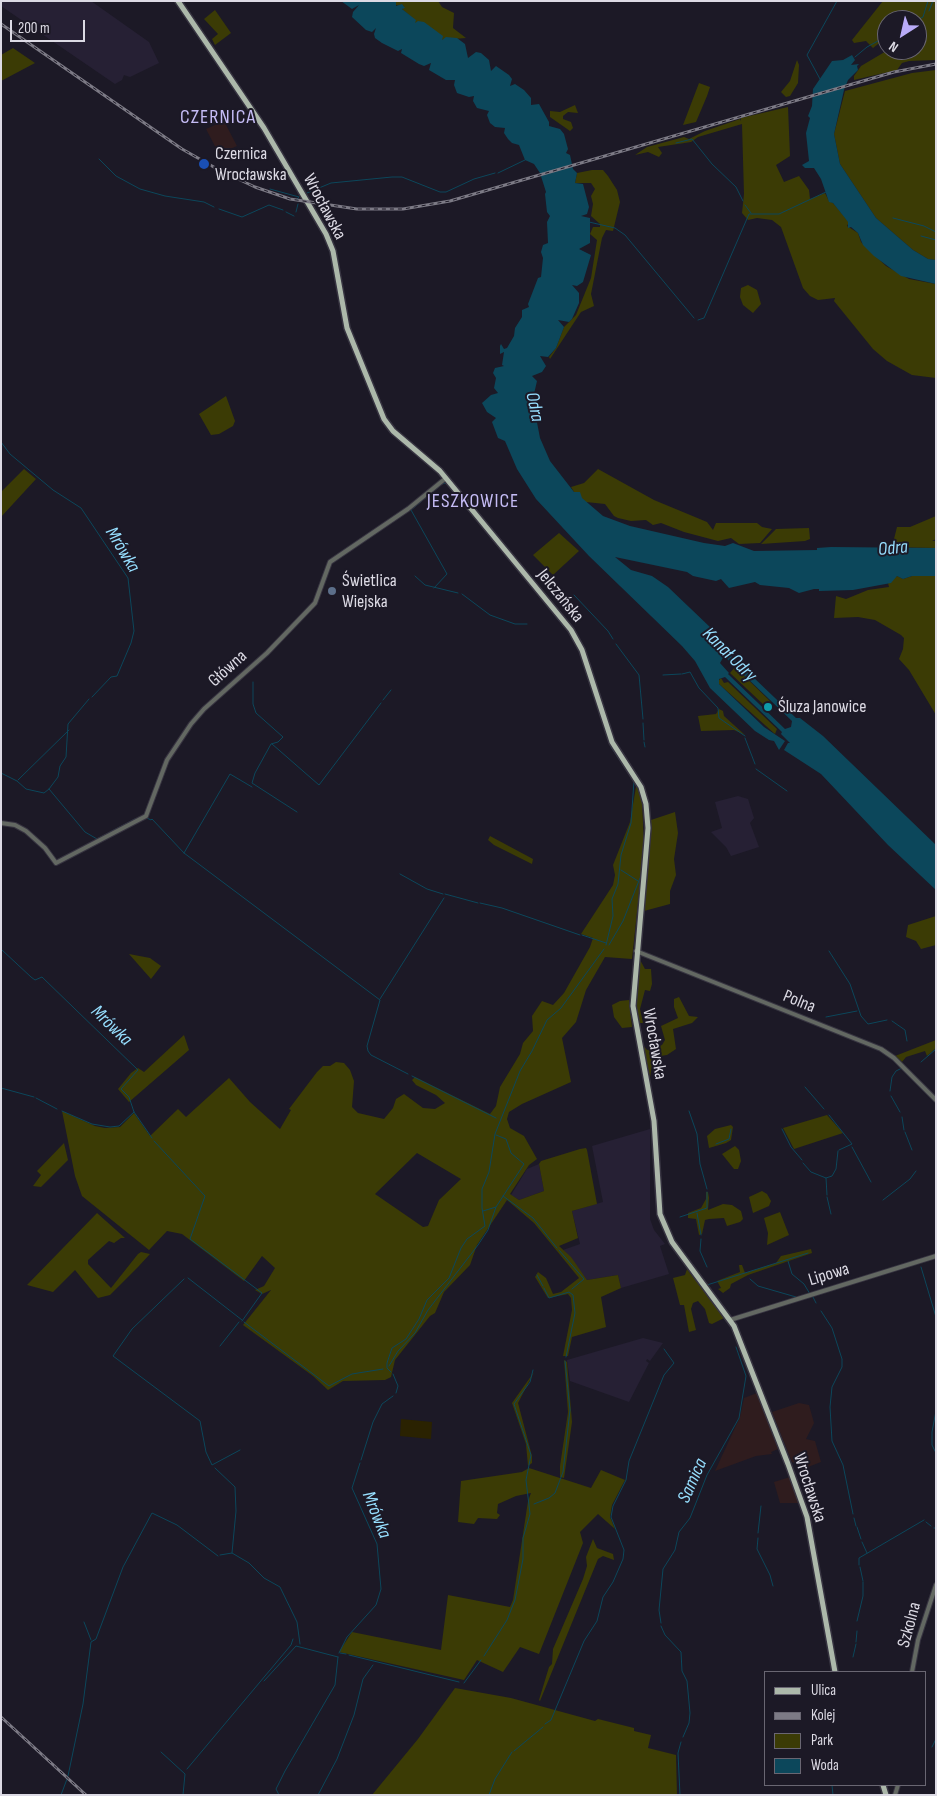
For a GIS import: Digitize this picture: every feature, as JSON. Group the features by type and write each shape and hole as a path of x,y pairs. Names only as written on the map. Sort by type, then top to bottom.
{"main road":[{"name":"Wrocławska","path":"178,1 264,128 324,230 331,246 347,328 379,411 393,431 406,442"},
{"name":"Jelczańska","path":"406,442 446,478 578,640 612,742 641,787 645,797"},
{"name":"Wrocławska","path":"645,797 648,828 632,1006 654,1121 658,1206 664,1226 672,1242 730,1320 805,1509 835,1671"}],"street":[{"name":"Główna","path":"1,822 19,827 39,843 56,863 146,816 167,760 191,724 204,709 267,653 316,603 330,562 408,509 446,478"},
{"name":"Polna","path":"636,951 881,1049 894,1058 936,1100"},
{"name":"Lipowa","path":"730,1320 936,1256"},
{"name":"Szkolna","path":"912,1671 918,1640 936,1585"}],"shaded area":[{"path":"1,1 91,1 149,42 159,63 130,77 124,75 122,80 115,84 1,6"},
{"path":"224,121 237,146 219,154 206,129"},
{"path":"738,796 748,799 754,818 750,823 759,847 731,856 726,847 711,832 722,828 715,802"},
{"path":"650,1129 650,1219 654,1230 665,1244 660,1246 669,1274 621,1288 618,1275 587,1280 563,1250 580,1244 572,1211 603,1202 592,1146"},
{"path":"539,1164 544,1191 519,1200 511,1195 527,1169"},
{"path":"643,1338 663,1343 650,1361 647,1359 646,1361 649,1363 629,1402 570,1381 567,1360"},
{"path":"757,1393 778,1449 771,1452 772,1454 756,1456 715,1471 740,1417 744,1398"},
{"path":"799,1403 809,1405 814,1423 806,1439 815,1441 821,1462 808,1467 792,1462 772,1412"},
{"path":"790,1477 800,1503 780,1503 774,1482"}],"green space":[{"path":"396,1 438,1 442,7 454,13 453,28 466,38 441,40 414,23 415,20 402,9 404,6 395,5"},
{"path":"883,1 936,1 936,60 909,61 902,63 897,70 854,80 854,76 861,66 877,57 877,60 927,60 927,10 877,10 877,45 873,48 866,41 854,43 852,40"},
{"path":"215,10 231,33 215,45 212,39 218,34 204,19"},
{"path":"13,48 35,63 1,81 1,55"},
{"path":"797,60 799,65 798,83 790,96 786,97 781,92 790,81"},
{"path":"936,70 936,260 928,259 913,250 876,218 840,164 834,134 845,91 912,73"},
{"path":"699,83 710,87 707,96 696,122 683,125"},
{"path":"575,105 578,113 568,112 563,116 563,119 571,122 573,128 570,131 550,117 550,111 560,112"},
{"path":"788,107 790,156 776,165 784,182 799,176 809,190 810,199 825,193 829,201 833,203 849,222 847,226 858,233 861,242 886,266 909,279 936,284 936,378 912,375 887,361 873,349 834,301 835,298 818,300 810,296 803,288 781,227 772,220 757,218 748,220 742,213 744,194 742,124 698,137 691,142 658,147 662,153 659,157 648,152 635,155 647,147 684,137 689,139 705,131 740,119 741,121 741,118"},
{"path":"603,170 617,190 620,202 613,231 606,230 602,238 591,294 594,306 581,312 550,359 549,357 556,348 564,327 576,315 591,278 597,240 590,234 593,227 600,227 600,224 591,216 593,204 591,196 595,189 591,183 575,183 577,173"},
{"path":"748,285 757,290 761,304 753,313 743,305 740,297 741,288"},
{"path":"226,396 235,421 233,426 219,434 211,435 199,414"},
{"path":"24,469 36,479 1,517 1,492"},
{"path":"598,469 654,500 707,522 713,530 716,523 757,523 762,527 772,529 760,543 739,544 731,538 718,541 684,532 661,523 653,525 646,520 631,521 618,518 614,516 605,504 586,502 571,487 584,483"},
{"path":"936,516 936,539 932,541 936,541 936,548 883,547 884,544 893,543 897,527 910,527"},
{"path":"809,528 810,539 805,541 761,544 776,529"},
{"path":"559,533 579,551 553,575 533,555"},
{"path":"897,576 903,579 912,576 936,576 936,715 909,670 899,659 903,649 904,638 901,635 875,620 858,617 834,618 836,596 846,599 868,590 889,587 888,583"},
{"path":"735,667 771,702 769,704 765,706 730,673"},
{"path":"721,678 724,683 728,682 777,729 775,734 719,684 718,681"},
{"path":"719,709 745,735 734,730 701,731 698,716 716,714"},
{"path":"636,787 638,787 642,800 644,846 632,959 605,957 586,990 576,1022 562,1038 571,1082 522,1104 509,1112 507,1119 510,1128 524,1136 537,1159 529,1165 510,1194 519,1200 544,1191 539,1164 541,1161 580,1149 586,1148 587,1150 597,1204 572,1211 578,1238 559,1246 571,1257 587,1280 618,1275 621,1288 601,1297 606,1327 572,1337 568,1356 563,1356 572,1310 571,1298 568,1294 548,1298 535,1277 538,1272 546,1278 553,1294 561,1292 579,1278 534,1223 507,1200 477,1245 470,1265 444,1292 435,1313 430,1316 395,1360 391,1377 385,1380 343,1381 328,1390 313,1376 243,1325 271,1290 262,1294 255,1290 264,1286 275,1268 262,1256 244,1281 182,1234 167,1231 149,1250 82,1196 75,1176 62,1111 95,1126 105,1128 120,1127 134,1113 150,1136 178,1109 186,1117 229,1078 250,1102 280,1129 291,1110 289,1109 317,1072 323,1066 330,1066 336,1062 344,1063 350,1070 354,1081 352,1107 358,1113 384,1119 393,1108 396,1099 404,1094 423,1108 435,1109 445,1103 436,1095 416,1085 412,1080 415,1077 490,1114 496,1106 500,1087 520,1054 523,1043 533,1031 532,1016 542,1001 553,1005 564,993 590,947 593,938 581,934 613,885 615,875 613,865 630,822","holes":["417,1153 461,1179 439,1200 428,1226 423,1227 375,1194"]},
{"path":"675,812 678,833 674,859 676,875 670,891 670,904 644,911 651,820"},
{"path":"490,836 533,859 532,864 494,845 488,840"},
{"path":"936,916 936,945 921,949 916,941 906,937 908,925"},
{"path":"129,954 150,958 161,966 151,979"},
{"path":"639,958 645,969 651,969 652,984 650,991 645,990 640,1009 643,1023 638,1023 636,1005"},
{"path":"679,997 689,1016 698,1017 692,1023 673,1029 676,1049 667,1055 653,1057 650,1078 643,1045 647,1050 662,1045 665,1040 661,1026 678,1018 674,1007 674,999"},
{"path":"629,1000 632,1027 622,1028 614,1017 612,1005 620,1001"},
{"path":"184,1035 189,1050 129,1102 118,1089 131,1073 138,1068 144,1072"},
{"path":"936,1040 936,1048 927,1056 925,1051 906,1057 902,1062 895,1056"},
{"path":"827,1115 843,1133 794,1149 783,1128"},
{"path":"731,1125 733,1127 731,1140 709,1148 707,1136 715,1129"},
{"path":"64,1143 68,1160 41,1187 33,1186 41,1175 37,1171"},
{"path":"735,1146 739,1150 741,1161 738,1169 734,1169 722,1154"},
{"path":"762,1191 767,1194 771,1201 769,1206 753,1213 749,1197"},
{"path":"706,1192 708,1192 709,1198 708,1210 723,1204 732,1205 741,1211 743,1219 740,1222 727,1226 724,1218 705,1220 702,1234 699,1235 696,1219 688,1218 688,1213 701,1208 706,1199"},
{"path":"780,1212 789,1235 767,1245 768,1233 764,1218"},
{"path":"97,1213 125,1238 121,1238 114,1243 109,1241 88,1260 88,1264 111,1288 138,1254 141,1252 150,1254 138,1267 110,1295 98,1298 75,1270 53,1292 27,1285"},
{"path":"811,1249 812,1253 748,1275 731,1284 730,1288 723,1293 718,1289 721,1288 717,1281 740,1272 739,1265 742,1265 745,1273 776,1263 781,1256"},
{"path":"687,1269 724,1318 712,1324 709,1323 705,1309 698,1301 693,1303 691,1309 696,1330 689,1332 684,1305 680,1305 673,1278 685,1275"},
{"path":"564,1360 567,1362 572,1422 564,1478 560,1477 560,1466 568,1412"},
{"path":"534,1372 518,1403 532,1456 532,1463 528,1466 526,1444 512,1403"},
{"path":"529,1468 591,1488 601,1470 625,1480 612,1505 610,1517 615,1529 598,1514 580,1532 583,1543 539,1654 520,1647 503,1672 477,1660 464,1680 339,1652 352,1632 441,1650 448,1595 510,1607 513,1600 528,1501 531,1493 516,1496 498,1504 497,1513 500,1515 497,1519 478,1518 474,1524 458,1522 461,1481 522,1472"},
{"path":"593,1539 597,1548 613,1554 614,1560 603,1556 598,1559 540,1701 549,1667 552,1664 553,1649 583,1579 587,1566 586,1557"},
{"path":"455,1688 511,1698 595,1721 598,1719 634,1728 634,1731 651,1735 648,1748 676,1755 677,1795 372,1795 418,1739"}],"sand":[{"path":"401,1419 432,1422 431,1439 400,1436"}],"water":[{"path":"341,1 396,1 396,6 402,4 405,8 402,9 416,20 415,23 418,21 424,22 443,36 442,40 446,37 457,38 465,44 468,58 476,52 481,53 489,60 491,71 496,66 509,75 512,79 510,86 515,84 524,90 531,98 531,105 539,104 549,122 549,126 560,129 564,134 568,149 566,153 570,155 573,169 577,173 575,183 583,184 589,207 587,214 581,216 590,218 590,243 579,249 591,255 583,282 577,286 572,285 579,293 579,303 572,319 569,322 558,320 564,327 556,348 548,357 540,356 546,366 542,372 532,376 537,381 531,407 535,412 540,438 550,461 574,492 580,492 582,498 603,516 630,526 704,543 725,546 733,543 754,551 817,550 817,548 831,547 936,548 936,576 912,576 903,579 897,576 891,583 853,590 819,591 819,589 814,589 799,593 789,588 760,585 755,582 729,588 721,579 716,581 693,576 687,572 615,557 631,570 652,576 668,587 712,629 730,655 796,718 800,718 823,736 936,845 936,890 888,845 821,774 784,750 788,743 790,743 781,734 782,732 725,677 719,679 719,684 764,727 785,741 779,750 774,741 755,731 710,688 695,661 682,646 589,556 536,499 517,469 505,441 498,438 492,422 496,418 487,412 482,403 491,395 498,393 494,388 496,378 493,373 495,368 504,366 502,365 504,352 500,354 500,346 501,344 504,349 507,348 514,336 515,328 522,317 522,310 529,307 528,304 538,278 541,277 543,258 541,252 543,245 548,243 547,222 550,216 547,212 546,192 540,173 534,164 525,160 519,145 512,143 508,139 504,133 505,128 495,127 490,123 487,115 489,111 477,108 473,101 474,96 469,97 457,93 454,85 455,80 446,80 429,70 431,63 424,66 419,64 401,53 402,49 398,51 382,43 375,38 376,28 372,32 366,30 352,17 353,12 359,5 352,9","holes":["724,656 792,721 791,727 785,729 728,674 720,663"]},
{"path":"852,55 855,60 851,65 859,64 857,66 858,70 848,80 844,90 834,134 840,164 876,218 913,250 928,259 936,260 936,284 901,276 874,256 863,245 858,233 851,227 848,228 848,222 833,203 829,202 821,179 814,168 805,168 802,165 809,161 806,133 810,118 808,116 812,106 813,89 832,61 843,60"}],"waterway":[{"path":"820,79 807,55 837,1"},
{"path":"925,10 928,1"},
{"path":"929,11 933,1"},
{"path":"855,57 877,42"},
{"path":"676,143 692,139 712,164 736,187 743,201"},
{"path":"99,159 116,176 140,189 165,196 204,202 214,207"},
{"path":"498,173 525,160"},
{"path":"307,193 331,183 392,177 402,177 440,192 446,192 474,179 495,173"},
{"path":"270,189 299,197 297,199"},
{"path":"698,320 704,318 749,214 779,214 826,192"},
{"path":"296,212 298,204"},
{"path":"219,209 242,217 269,205 283,210"},
{"path":"745,205 751,213"},
{"path":"286,212 294,216"},
{"path":"893,218 924,226 936,232"},
{"path":"589,222 615,228 625,235 694,318"},
{"path":"921,236 936,240"},
{"name":"Mrówka","path":"1,442 10,454 53,490 81,508 128,578 134,631 131,643 117,676 111,677 92,697"},
{"path":"434,588 447,574 411,510 442,484 446,483"},
{"path":"415,576 425,585 458,593"},
{"path":"462,594 490,615 515,624 527,624"},
{"path":"574,595 608,631 613,639"},
{"path":"557,618 565,628"},
{"path":"568,631 572,636"},
{"path":"616,644 639,675 643,719"},
{"path":"682,674 690,672 699,688 718,708 719,718 745,736"},
{"path":"663,675 681,674"},
{"path":"253,682 253,704 256,713 283,737 278,742 271,744 255,773 252,783 297,812"},
{"path":"383,700 391,690"},
{"name":"Mrówka","path":"1,773 17,781 26,789 44,793 49,789 58,777 60,766 66,757 68,724 89,699"},
{"path":"272,744 319,785 381,703"},
{"path":"643,723 644,740"},
{"path":"18,780 69,730"},
{"path":"606,732 611,747 629,774"},
{"path":"745,738 755,764"},
{"path":"644,742 645,747"},
{"path":"756,769 787,791"},
{"path":"184,853 230,774 252,787"},
{"path":"606,945 613,916 612,899 618,884 621,855 631,823 634,781"},
{"path":"49,789 85,832 97,839 135,819"},
{"path":"147,818 152,819 184,853 380,1000 367,1046 368,1051 371,1055 408,1074"},
{"path":"621,870 638,881"},
{"path":"400,874 427,889 443,894"},
{"path":"609,945 623,921 640,878"},
{"path":"445,894 478,903"},
{"path":"380,999 444,898"},
{"path":"480,903 502,908 580,935"},
{"path":"582,935 606,943"},
{"path":"391,1372 387,1368 387,1363 392,1348 406,1339 419,1319 427,1300 449,1278 461,1248 467,1239 485,1226 482,1208 482,1189 489,1172 495,1134 520,1071 547,1020 561,1008 604,949"},
{"name":"Mrówka","path":"2,950 35,980 42,977 138,1070 121,1089 129,1097 134,1112 152,1138"},
{"path":"829,951 850,984 861,1016 868,1024 887,1020"},
{"path":"826,1017 857,1011"},
{"path":"892,1021 905,1030 907,1041"},
{"path":"921,1062 936,1049"},
{"path":"890,1091 892,1077 896,1071 902,1068"},
{"path":"412,1076 496,1118"},
{"path":"805,1087 824,1109"},
{"path":"1,1088 34,1097"},
{"path":"891,1096 900,1112"},
{"path":"36,1098 57,1109"},
{"path":"62,1111 92,1124 110,1127 119,1126 134,1112"},
{"path":"689,1111 697,1134 700,1164 707,1189"},
{"path":"829,1115 852,1144 839,1150"},
{"path":"902,1117 904,1130"},
{"path":"716,1144 729,1139 731,1129"},
{"path":"782,1129 791,1147 802,1160"},
{"path":"905,1132 912,1150"},
{"path":"483,1211 496,1207 524,1164 511,1153 506,1139 496,1135"},
{"name":"Mrówka","path":"154,1141 205,1196 190,1239 262,1293 242,1321"},
{"path":"852,1147 871,1182"},
{"path":"826,1178 832,1176 836,1169 838,1151"},
{"path":"803,1163 811,1172 826,1178 827,1195"},
{"path":"883,1200 910,1179 916,1171"},
{"path":"680,1217 707,1208 707,1192"},
{"path":"503,1196 533,1218 557,1248"},
{"path":"827,1197 831,1214"},
{"path":"389,1366 398,1351 415,1333 428,1310 478,1245 488,1230 496,1207"},
{"path":"697,1213 701,1235"},
{"path":"701,1239 700,1251 707,1267"},
{"path":"559,1250 584,1279 572,1289"},
{"path":"707,1285 808,1253"},
{"path":"788,1261 792,1274 804,1284 810,1294"},
{"path":"921,1267 936,1317"},
{"path":"537,1275 543,1286"},
{"path":"188,1278 242,1320"},
{"path":"184,1279 132,1329 113,1356 200,1421 206,1452 212,1465 240,1450"},
{"path":"750,1279 758,1286 796,1297"},
{"path":"544,1288 549,1298 569,1292 573,1295 575,1313 566,1357"},
{"path":"813,1297 816,1303"},
{"path":"821,1311 832,1328 842,1359 842,1367 832,1387 830,1407 832,1441 843,1465 853,1514"},
{"path":"220,1346 239,1322"},
{"name":"Mrówka","path":"244,1322 329,1386 352,1374 383,1369"},
{"name":"Samica","path":"661,1623 659,1610 663,1569 675,1550 679,1532 690,1518 707,1475 739,1418 746,1376 736,1347"},
{"path":"545,1724 551,1720 584,1641 597,1621 603,1597 613,1582 623,1559 624,1550 611,1517 613,1506 626,1480 629,1461 664,1375 674,1363 664,1349"},
{"path":"534,1504 549,1498 555,1493 563,1472 570,1410 565,1361"},
{"path":"484,1656 507,1620 515,1600 523,1559 523,1538 530,1514 526,1480 531,1455 514,1404 530,1382 533,1370"},
{"name":"Mrówka","path":"393,1374 398,1386 396,1393"},
{"name":"Mrówka","path":"361,1460 373,1422 382,1404 393,1396"},
{"path":"936,1411 932,1432 932,1445 936,1453"},
{"name":"Mrówka","path":"339,1653 347,1637 376,1605 381,1589 377,1544 352,1488 360,1463"},
{"path":"215,1468 235,1487 236,1511 232,1553"},
{"path":"758,1533 761,1506"},
{"path":"68,1776 83,1704 91,1642 96,1639 123,1567 152,1513 177,1525 218,1556"},
{"path":"854,1518 856,1526"},
{"path":"859,1565 859,1558 924,1520"},
{"path":"926,1522 931,1526"},
{"path":"857,1527 861,1539"},
{"path":"758,1538 757,1549 770,1575 773,1586"},
{"path":"862,1542 867,1553"},
{"path":"220,1555 232,1553 249,1563 264,1578 280,1587 297,1622 300,1644"},
{"path":"860,1567 863,1581"},
{"path":"857,1621 863,1596 863,1582"},
{"path":"84,1622 91,1640"},
{"name":"Samica","path":"661,1626 665,1635 681,1652 682,1671 687,1681 690,1713 689,1723 683,1737"},
{"path":"856,1642 857,1631"},
{"path":"187,1769 291,1645 293,1639"},
{"path":"853,1657 856,1644"},
{"path":"264,1681 296,1646 338,1657"},
{"name":"Mrówka","path":"340,1653 346,1654"},
{"path":"349,1655 459,1682"},
{"name":"Mrówka","path":"279,1795 276,1789 285,1771 335,1685 338,1657"},
{"path":"464,1683 481,1660"},
{"path":"318,1795 337,1759 354,1715 363,1679 373,1665"},
{"path":"514,1751 543,1727"},
{"path":"932,1747 936,1739"},
{"name":"Samica","path":"680,1795 678,1753 681,1742"},
{"path":"161,1752 185,1774 183,1795"},
{"path":"489,1795 495,1779 512,1752"},
{"path":"61,1795 67,1779"},
{"path":"832,1786 833,1795"}],"railway":[{"path":"1,24 182,149 219,170 255,187 290,199 357,209 403,209 450,201 894,72 936,64"},
{"path":"1,1717 86,1795"}],"place":[{"name":"Czernica Wrocławska","path":"204,164"},
{"name":"Świetlica Wiejska","path":"332,591"},
{"name":"Śluza Janowice","path":"768,707"}],"district":[{"name":"CZERNICA","path":"218,118"},
{"name":"JESZKOWICE","path":"473,502"}],"water label":[{"name":"Odra","path":"534,407"},
{"name":"Odra","path":"893,549"},
{"name":"Kanał Odry","path":"729,655"}]}
